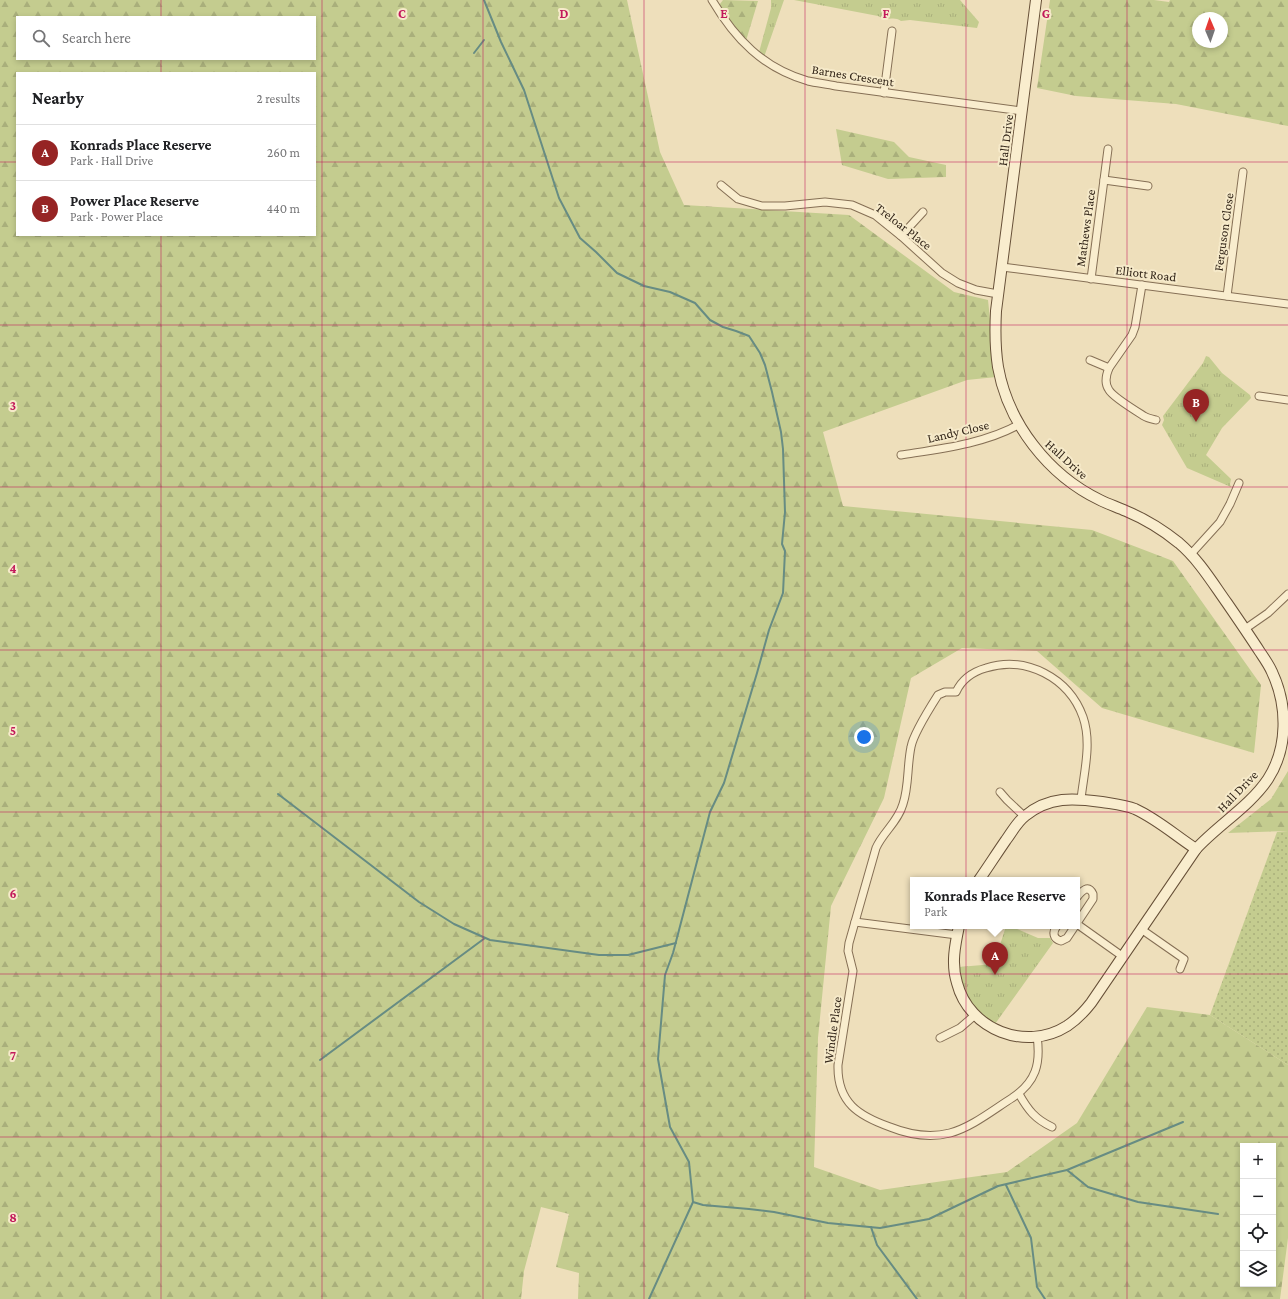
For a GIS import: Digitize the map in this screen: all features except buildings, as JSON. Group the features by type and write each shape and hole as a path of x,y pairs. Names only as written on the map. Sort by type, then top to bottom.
{"street":[{"name":"Barnes Crescent","path":"712,0 723,18 752,52 781,71 809,81 1022,110"},
{"name":"Hall Drive","path":"958,931 954,959 954,974 964,1000 974,1015 986,1025 1003,1033 1024,1037 1044,1035 1066,1026 1080,1016 1103,986 1196,849 1210,834 1255,795 1268,779 1277,760 1283,741 1284,718 1280,693 1272,671 1245,629 1198,563 1190,554 1164,532 1146,521 1100,500 1066,479 1038,450 1020,424 1007,398 998,368 995,331 998,294 1036,0"},
{"path":"884,92 892,31"},
{"name":"Mathews Place","path":"1091,278 1108,149"},
{"name":"Ferguson Close","path":"1227,296 1243,172"},
{"name":"Mathews Place","path":"1104,180 1148,186"},
{"name":"Treloar Place","path":"721,185 738,199 762,206 785,206 826,202 852,205 875,215 942,273 958,283 976,290 998,294"},
{"path":"901,236 916,221 922,212"},
{"name":"Elliott Road","path":"1002,267 1288,304"},
{"path":"1142,285 1135,327 1132,335 1108,368 1106,381 1112,394 1145,417 1156,420"},
{"path":"1090,360 1108,368"},
{"path":"1259,396 1288,400"},
{"name":"Landy Close","path":"901,455 962,445 1007,431 1020,424"},
{"path":"1190,554 1220,522 1239,483"},
{"path":"1245,629 1268,613 1288,594"},
{"name":"Windle Place","path":"1037,1036 1039,1053 1036,1071 1028,1084 1019,1094 964,1128 950,1133 921,1135 905,1132 871,1120 854,1109 841,1088 838,1072 852,971 848,947 876,848 896,820 903,805 906,792 910,749 913,740 938,696 945,692 956,692 960,684 973,673 1001,665 1030,667 1048,675 1061,684 1071,695 1079,708 1086,730 1087,750 1080,799"},
{"path":"1000,792 1024,816"},
{"path":"981,877 1024,816 1040,806 1050,802 1070,798 1125,806 1134,809 1149,817 1196,849"},
{"path":"1080,893 1086,889 1091,890 1094,896 1080,919"},
{"path":"855,922 910,927"},
{"path":"1080,928 1122,956"},
{"path":"935,929 958,931"},
{"path":"1055,929 1054,935 1061,941 1067,938 1073,929"},
{"path":"1141,929 1184,959 1180,969"},
{"path":"940,1038 960,1028 974,1015"},
{"path":"1019,1094 1030,1112 1041,1122 1052,1127"}],"green space":[{"path":"0,0 627,0 660,152 684,205 849,215 954,292 988,300 996,377 967,380 823,432 843,506 1092,530 1173,561 1261,685 1254,753 1102,708 1037,651 962,648 911,678 884,798 831,906 818,1038 814,1167 880,1190 1007,1172 1077,1123 1147,1007 1210,1015 1288,1065 1288,1238 1280,1299 578,1299 579,1273 556,1267 569,1214 541,1207 524,1271 521,1299 0,1299"},
{"path":"723,0 758,1 745,44 717,8"},
{"path":"771,0 784,0 763,60 758,56 771,8"},
{"path":"794,0 960,0 979,22 977,28 910,20 886,20 878,16"},
{"path":"1050,0 1154,0 1169,2 1170,0 1288,0 1288,126 1176,104 1076,96 1037,88"},
{"path":"836,129 894,142 909,157 946,165 946,177 888,179 842,165"},
{"path":"1206,356 1209,357 1222,373 1250,395 1251,398 1222,428 1206,455 1231,479 1231,487 1187,468 1162,425 1164,420 1163,416 1203,363"},
{"path":"1288,771 1288,831 1228,833 1271,799"},
{"path":"1288,831 1288,1065 1210,1015 1277,832"},
{"path":"1005,929 1017,929 1038,938 1050,938 1053,943 995,1024 987,1019 970,1000 963,984 959,967 994,964"}],"waterway":[{"path":"484,0 501,42 524,90 559,198 580,238 617,273 644,286 670,292 695,303 710,320 723,327 749,336 760,353 765,365 781,432 785,512 782,544 785,551 783,593 769,630 724,783 710,812 673,953 665,975 658,1059 670,1127 689,1162 693,1202 649,1299"},
{"path":"474,53 484,40"},
{"path":"278,794 419,902 454,924 490,940 599,955 628,955 676,943"},
{"path":"320,1060 485,938"},
{"path":"693,1202 703,1205 774,1212 828,1223 880,1228 929,1219 998,1186 1067,1170 1183,1122"},
{"path":"1067,1170 1088,1187 1138,1202 1218,1214"},
{"path":"1006,1185 1031,1238 1037,1287 1045,1299"},
{"path":"871,1227 877,1245 917,1299"}],"place":[{"name":"Power Place Reserve","path":"1196,422"},
{"name":"Konrads Place Reserve","path":"995,975"}]}
